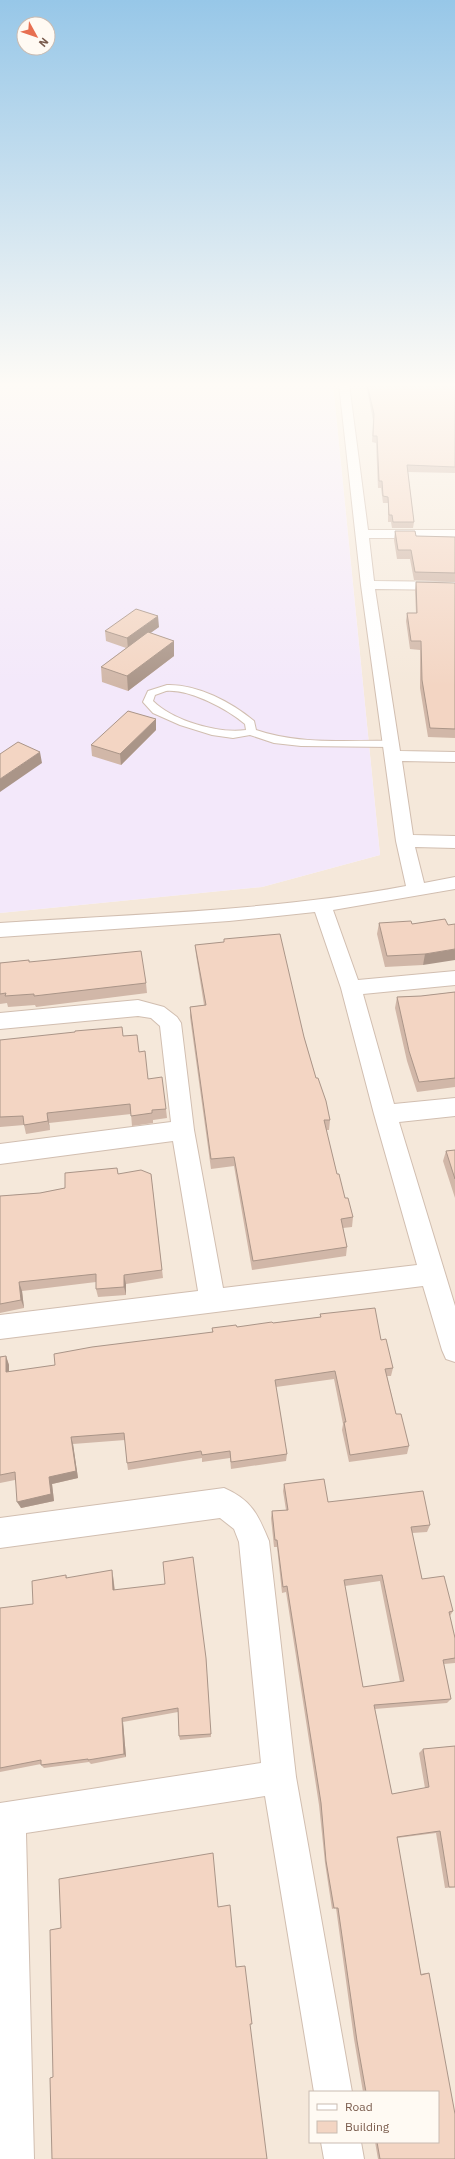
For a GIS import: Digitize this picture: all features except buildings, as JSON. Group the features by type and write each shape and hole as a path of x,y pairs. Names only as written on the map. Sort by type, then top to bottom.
{"street":[{"path":"356,485 368,585 405,841 416,891"},
{"path":"362,534 455,534"},
{"path":"368,585 455,586"},
{"path":"393,750 455,757"},
{"path":"405,841 455,842"},
{"path":"0,930 242,913 322,905 416,891 455,883"},
{"path":"322,905 351,988 385,1114 455,1350"},
{"path":"351,988 455,978"},
{"path":"0,1021 138,1008 157,1012 170,1023 183,1130 212,1301"},
{"path":"385,1114 455,1107"},
{"path":"0,1154 183,1130"},
{"path":"0,1327 432,1274"},
{"path":"0,1533 224,1503 244,1518 254,1541 279,1777 333,2091"},
{"path":"14,2159 4,1820 279,1777"},
{"path":"341,2143 344,2159"}],"lane":[{"path":"251,732 250,723 241,714 214,701 168,688 151,693 148,702 157,711 184,723 212,732 233,735 251,732 274,740 393,750"}],"shaded area":[{"path":"0,485 343,485 380,855 262,887 0,913"},
{"path":"343,485 455,485 455,2159 0,2159 0,913 262,887 380,855"}]}
